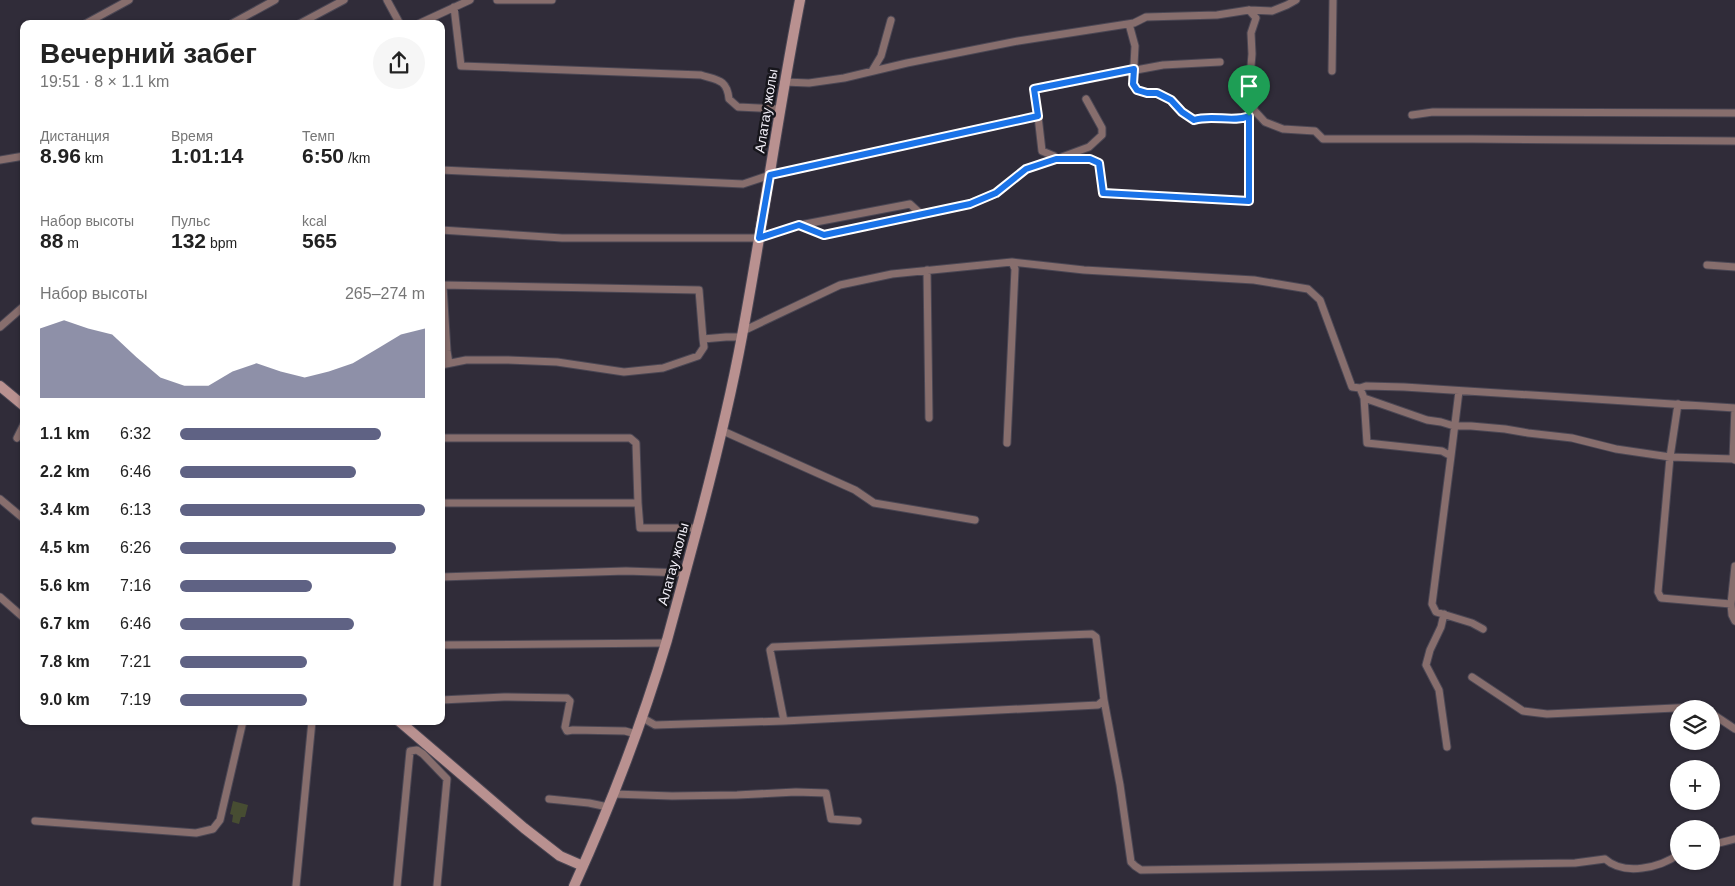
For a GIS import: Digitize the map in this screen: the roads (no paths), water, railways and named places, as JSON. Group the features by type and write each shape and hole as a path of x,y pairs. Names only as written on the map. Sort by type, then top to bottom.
{"main road":[{"name":"Алатау жолы","path":"608,807 636,734 666,643 723,431 743,330 770,175 779,109 800,0"},
{"path":"0,386 20,403"},
{"path":"405,725 560,856 583,866"},
{"path":"574,886 608,807"}],"street":[{"path":"92,20 129,0"},
{"path":"238,20 275,0"},
{"path":"306,20 344,0"},
{"path":"386,0 398,20"},
{"path":"426,20 470,0"},
{"path":"498,0 552,0"},
{"path":"784,82 809,83 872,72 1018,41 1129,24 1146,17 1218,15 1249,10 1272,10 1296,0"},
{"path":"1332,71 1333,0"},
{"path":"454,7 461,66 701,75 722,81 728,89 729,98 738,107 779,109"},
{"path":"1220,62 1163,65 1134,69 1034,89 1042,151 1054,156 1056,159 1090,159 1099,163 1103,193 1249,201 1251,33 1256,18 1249,10"},
{"path":"872,72 881,56 891,20"},
{"path":"1129,24 1135,46 1133,84 1137,90 1157,93 1171,100 1182,112 1194,120 1209,117 1242,119 1251,113"},
{"path":"799,225 824,235 970,204 996,193 1026,169 1089,147 1102,135 1102,128 1086,98"},
{"path":"1412,115 1433,112 1735,113"},
{"path":"1251,113 1265,122 1283,129 1315,131 1323,140 1735,141"},
{"path":"445,170 743,184 770,175 1038,116"},
{"path":"0,160 20,157"},
{"path":"445,230 562,238 759,238 799,225 910,204 921,214"},
{"path":"703,339 743,330 840,285 892,274 927,270 1012,262 1084,270 1254,280 1308,289 1320,300 1352,387 1360,388 1366,386 1458,391 1735,408 1734,459 1670,457 1616,449 1572,438 1480,426 1454,426 1427,420 1364,398"},
{"path":"1007,443 1015,269 1012,262"},
{"path":"1707,265 1735,266"},
{"path":"927,270 929,418"},
{"path":"445,286 699,290 704,347 698,356 663,368 624,372 557,362 537,361 466,360 445,364 447,351 445,325"},
{"path":"0,327 20,310"},
{"path":"1360,388 1364,398 1367,443 1442,452 1451,456"},
{"path":"1458,391 1432,604 1436,612 1472,623 1483,629"},
{"path":"1678,404 1670,457 1658,592 1661,598 1672,600 1731,604"},
{"path":"723,431 855,490 874,503 975,520"},
{"path":"17,438 20,432"},
{"path":"445,438 630,438 636,443 640,528 697,528"},
{"path":"0,499 20,516"},
{"path":"445,503 638,503"},
{"path":"1735,566 1731,604 1732,615 1735,621"},
{"path":"445,577 626,571 685,573"},
{"path":"0,597 20,614"},
{"path":"1444,614 1426,666 1439,690 1447,747"},
{"path":"784,721 770,650 777,646 1092,634 1096,637 1097,642 1104,700 1120,785 1131,862 1141,870 1575,863 1605,860 1626,868 1645,868 1670,861"},
{"path":"445,645 666,643"},
{"path":"1472,678 1524,711 1547,714 1670,708"},
{"path":"445,700 567,698 570,701 565,728 567,731 625,731 636,734"},
{"path":"641,718 655,725 784,721 1098,704 1104,700"},
{"path":"1720,719 1735,729"},
{"path":"36,821 196,833 213,829 220,820 242,725"},
{"path":"296,886 312,725"},
{"path":"397,886 410,751 417,750 448,779 437,886"},
{"path":"613,794 672,796 796,792 826,793 831,819 858,821"},
{"path":"549,799 608,807"},
{"path":"1720,843 1735,840"}]}
